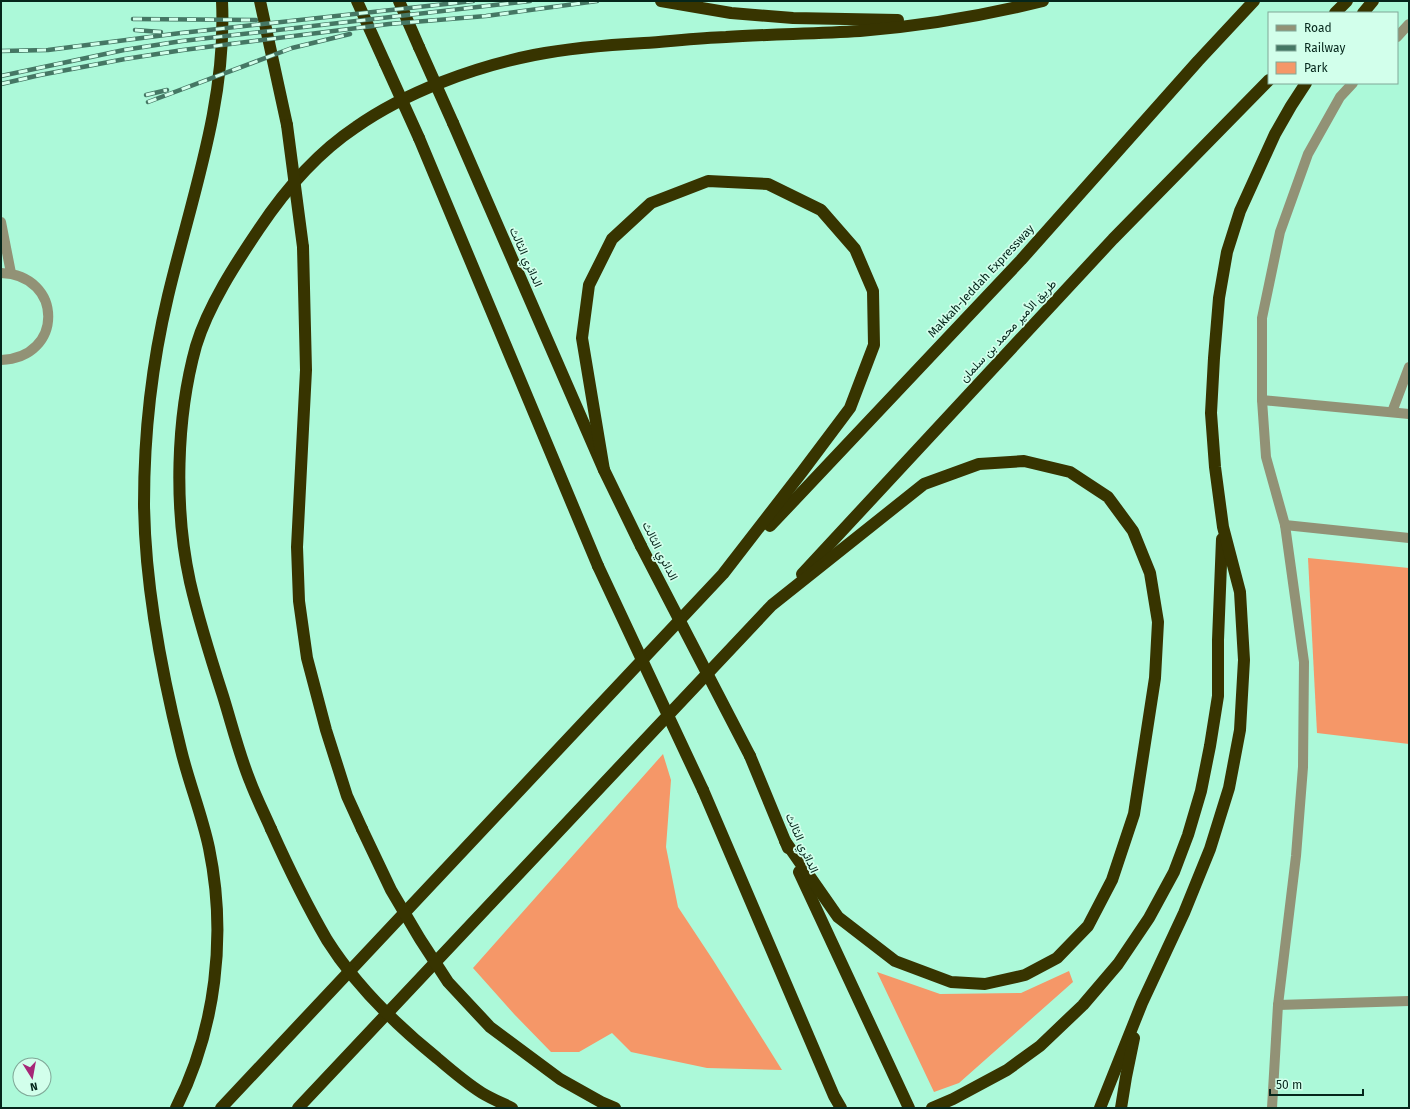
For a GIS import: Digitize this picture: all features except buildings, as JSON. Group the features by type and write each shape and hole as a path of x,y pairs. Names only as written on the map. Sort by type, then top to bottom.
{"highway":[{"path":"176,1108 185,1090 201,1048 209,1012 217,959 217,923 214,884 208,847 166,689 153,613 146,556 144,503 147,439 154,367 164,312 190,212 217,92 221,50 222,1"},
{"path":"260,1 287,125 303,247 306,370 297,547 299,601 307,658 326,730 347,796 391,890 448,982 490,1027 560,1079 601,1102 615,1108"},
{"path":"357,1 419,138 598,566 704,790 834,1096 841,1108"},
{"name":"الدائري الثالث","path":"398,1 453,123 604,470 641,546 750,756 785,841 909,1108"},
{"path":"661,1 731,13 793,18 947,21"},
{"path":"512,1108 482,1093 446,1066 409,1035 375,1003 351,973 328,941 303,897 249,779 213,665 190,580 183,536 179,487 180,444 187,390 197,344 211,310 226,280 270,212 322,154 352,129 382,110 458,76 528,56 556,51 724,37 860,30 947,21 995,13 1043,1"},
{"name":"Makkah-Jeddah Expressway","path":"723,574 1021,260 1198,61 1254,1"},
{"path":"1337,12 1347,1"},
{"path":"1365,12 1373,1"},
{"name":"طريق الأمير محمد بن سلمان","path":"772,605 1113,239 1268,81"},
{"path":"1100,1108 1142,1003 1184,913 1210,849 1229,788 1240,730 1244,660 1240,592 1223,528 1215,466 1211,413 1219,298 1228,252 1240,211 1274,134 1305,84"},
{"path":"221,1108 723,574 798,478 850,408 874,345 873,291 855,249 821,210 768,184 708,181 651,203 612,239 589,285 582,338 604,470"},
{"path":"298,1108 772,605 924,484 979,464 1024,461 1070,472 1108,497 1133,531 1150,573 1158,622 1155,678 1134,814 1112,880 1088,926 1057,958 1025,975 985,984 951,982 895,961 838,917 785,841"},
{"path":"932,1108 953,1099 1007,1070 1040,1046 1084,1006 1118,964 1149,918 1174,872 1188,835 1201,791 1218,696 1218,640 1223,528"},
{"path":"1121,1108 1142,1003"}],"street":[{"path":"1398,36 1409,24"},
{"path":"1272,1108 1278,1005 1296,856 1303,767 1304,662 1285,525 1266,457 1262,400 1262,318 1280,232 1308,154 1340,97 1352,84"},
{"path":"1,222 6,273 25,278 37,287 45,299 49,314 47,328 44,335 30,353 16,359 1,360"},
{"path":"1392,412 1409,368"},
{"path":"1262,400 1409,414"},
{"path":"1285,525 1409,538"},
{"path":"1278,1005 1409,1001"}],"green space":[{"path":"1308,558 1409,568 1409,744 1317,733"},
{"path":"663,754 671,780 666,847 678,907 782,1070 707,1068 631,1052 612,1033 579,1052 551,1052 514,1014 473,968"},
{"path":"1069,971 1073,982 959,1083 934,1092 877,972 940,994 1021,993"}],"railway":[{"path":"1,51 48,50 181,33 473,1"},
{"path":"1,76 124,50 182,41 530,1"},
{"path":"1,84 125,59 183,50 389,24 486,16 597,1"},
{"path":"133,19 256,20"},
{"path":"135,30 161,32"},
{"path":"148,102 292,48 350,34"},
{"path":"146,95 167,90"}]}
